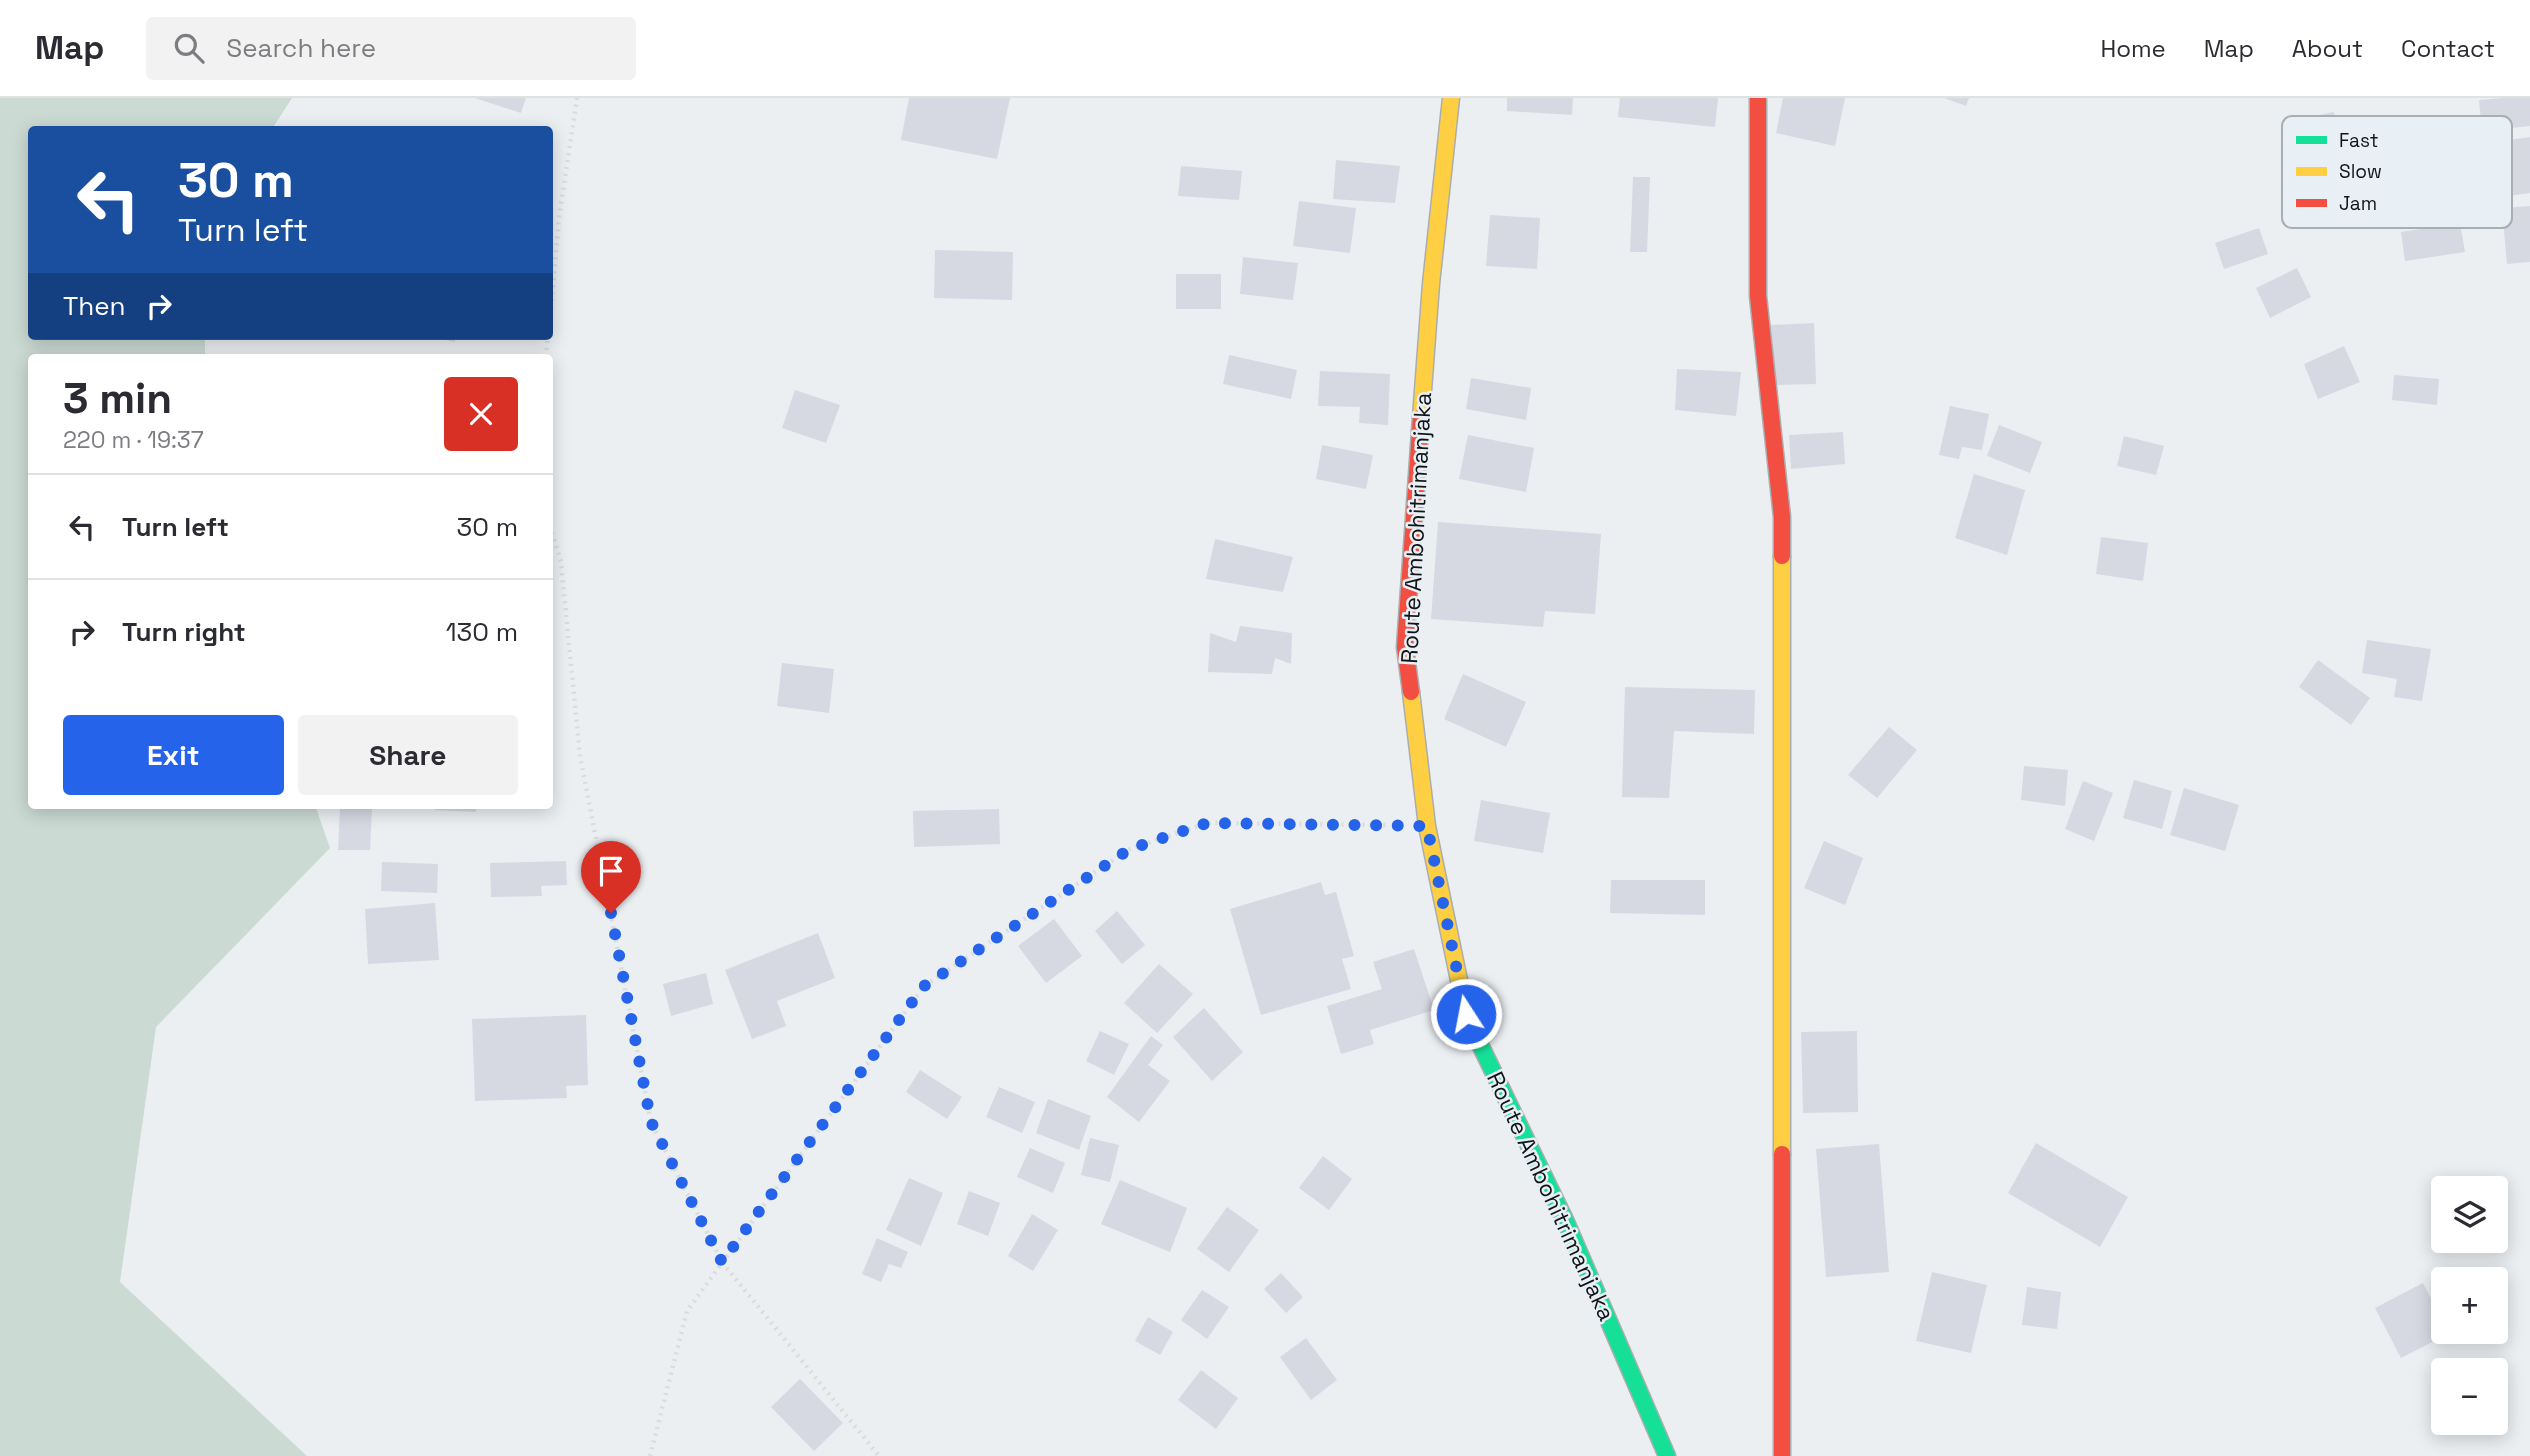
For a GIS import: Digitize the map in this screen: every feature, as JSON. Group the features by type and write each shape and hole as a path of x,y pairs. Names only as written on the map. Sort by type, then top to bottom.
{"street":[{"name":"Route Ambohitrimanjaka","path":"1451,98 1431,284 1405,647 1427,826 1466,1014 1566,1222 1667,1456"},
{"path":"1758,98 1758,296 1782,517 1782,1456"}],"path":[{"path":"553,287 559,218 576,98"},
{"path":"553,536 561,562 580,756 651,1122 722,1262 879,1456"},
{"path":"650,1456 687,1311 924,986 1130,849 1207,823 1427,826"}],"shaded area":[{"path":"0,98 292,98 274,126 28,126 28,340 205,340 205,354 28,354 28,809 316,809 330,848 156,1027 120,1282 307,1456 0,1456"}],"building":[{"path":"475,98 526,98 521,113"},
{"path":"909,98 1010,98 997,159 901,140"},
{"path":"1507,98 1573,98 1572,115 1507,111"},
{"path":"1620,98 1718,98 1715,127 1618,117"},
{"path":"1783,98 1845,98 1835,146 1776,133"},
{"path":"1944,98 1969,98 1966,106"},
{"path":"2530,98 2530,126 2512,128 2512,116 2481,116 2479,100"},
{"path":"2334,112 2335,116 2314,116"},
{"path":"2530,137 2530,193 2512,195 2512,139"},
{"path":"1336,160 1400,166 1395,203 1333,199"},
{"path":"1181,166 1242,171 1239,200 1178,196"},
{"path":"1633,177 1650,177 1647,252 1630,252"},
{"path":"1299,201 1356,208 1350,253 1293,246"},
{"path":"2530,206 2530,262 2507,264 2504,228 2512,228 2512,207"},
{"path":"1490,215 1540,218 1537,269 1486,266"},
{"path":"2259,228 2268,254 2224,269 2215,243"},
{"path":"2427,228 2461,228 2465,252 2405,261 2401,232"},
{"path":"935,250 1013,252 1012,300 934,298"},
{"path":"1243,257 1298,263 1293,300 1240,294"},
{"path":"2297,268 2311,297 2270,318 2256,288"},
{"path":"1176,274 1221,274 1221,309 1176,309"},
{"path":"1814,323 1816,384 1774,385 1771,325"},
{"path":"2344,346 2360,382 2318,399 2304,364"},
{"path":"1229,355 1297,370 1291,399 1223,384"},
{"path":"1677,369 1741,372 1736,416 1675,410"},
{"path":"1320,371 1390,374 1388,425 1359,423 1360,407 1318,406"},
{"path":"2394,375 2439,379 2437,405 2392,400"},
{"path":"1471,378 1531,388 1526,420 1466,409"},
{"path":"795,390 840,405 826,443 782,428"},
{"path":"1950,406 1989,414 1982,450 1962,447 1959,459 1939,455"},
{"path":"1999,425 2042,442 2030,473 1987,456"},
{"path":"1843,432 1845,464 1791,469 1789,435"},
{"path":"1468,435 1534,448 1526,492 1459,479"},
{"path":"2124,436 2164,446 2156,475 2117,466"},
{"path":"1322,445 1373,455 1366,489 1316,479"},
{"path":"1974,474 2025,490 2007,555 1955,538"},
{"path":"1438,522 1601,534 1595,614 1545,611 1543,627 1431,619"},
{"path":"2101,537 2148,543 2143,581 2096,574"},
{"path":"1215,539 1293,557 1283,592 1206,579"},
{"path":"1240,626 1292,633 1291,664 1275,658 1272,674 1208,672 1210,633 1236,642"},
{"path":"2367,640 2431,649 2422,701 2394,697 2397,679 2362,673"},
{"path":"2318,660 2370,698 2351,725 2299,687"},
{"path":"782,663 834,669 829,713 777,706"},
{"path":"1463,674 1526,702 1506,747 1444,719"},
{"path":"1625,687 1755,690 1754,734 1674,731 1669,798 1622,797"},
{"path":"1889,727 1917,750 1877,798 1848,775"},
{"path":"2024,766 2068,770 2065,806 2021,800"},
{"path":"2134,780 2172,791 2162,829 2123,818"},
{"path":"2083,781 2113,793 2094,841 2065,829"},
{"path":"2184,788 2239,805 2225,851 2170,835"},
{"path":"1481,800 1550,813 1543,853 1474,841"},
{"path":"340,809 372,809 370,850 338,850"},
{"path":"476,809 476,812 435,810"},
{"path":"999,809 1000,844 914,847 913,811"},
{"path":"1824,841 1863,858 1845,905 1804,888"},
{"path":"566,861 567,885 541,886 542,896 491,897 490,863"},
{"path":"382,862 438,864 437,893 381,891"},
{"path":"1611,880 1705,880 1705,915 1610,913"},
{"path":"1321,882 1325,895 1336,892 1354,956 1342,959 1351,989 1261,1015 1230,909"},
{"path":"435,903 439,960 368,964 365,909"},
{"path":"1117,911 1145,945 1122,964 1095,931"},
{"path":"1054,919 1082,956 1046,983 1018,946"},
{"path":"818,933 835,978 777,1001 786,1026 752,1039 725,970"},
{"path":"1414,949 1434,1010 1370,1030 1374,1044 1341,1054 1327,1006 1382,989 1373,962"},
{"path":"1159,964 1193,994 1157,1033 1124,1003"},
{"path":"706,973 713,1004 671,1016 663,984"},
{"path":"1204,1008 1243,1052 1212,1081 1173,1037"},
{"path":"586,1015 588,1085 566,1086 567,1098 475,1101 472,1019"},
{"path":"1100,1031 1129,1044 1114,1075 1086,1061"},
{"path":"1857,1031 1858,1112 1803,1113 1801,1032"},
{"path":"1151,1036 1163,1045 1148,1065 1170,1081 1139,1122 1107,1097"},
{"path":"920,1070 962,1097 947,1119 906,1092"},
{"path":"999,1087 1035,1102 1022,1133 986,1117"},
{"path":"1048,1099 1091,1116 1079,1150 1036,1133"},
{"path":"1090,1138 1119,1145 1110,1182 1081,1175"},
{"path":"2036,1143 2128,1197 2100,1247 2008,1193"},
{"path":"1879,1144 1889,1272 1826,1277 1816,1149"},
{"path":"1030,1148 1065,1163 1053,1193 1017,1177"},
{"path":"1323,1156 1352,1179 1329,1210 1299,1188"},
{"path":"909,1178 943,1193 921,1246 886,1230"},
{"path":"1120,1180 1187,1208 1170,1252 1101,1224"},
{"path":"969,1191 1000,1203 988,1236 957,1224"},
{"path":"1227,1207 1259,1230 1229,1272 1197,1249"},
{"path":"1032,1214 1058,1230 1033,1271 1008,1256"},
{"path":"877,1238 908,1252 901,1268 889,1264 881,1282 862,1274"},
{"path":"1932,1272 1987,1285 1971,1353 1916,1341"},
{"path":"1281,1273 1303,1297 1286,1313 1264,1289"},
{"path":"2423,1283 2431,1299 2431,1343 2401,1358 2375,1308"},
{"path":"2027,1287 2061,1292 2057,1329 2022,1325"},
{"path":"1202,1290 1229,1307 1207,1339 1181,1320"},
{"path":"1148,1317 1173,1332 1160,1355 1135,1341"},
{"path":"1306,1338 1337,1380 1311,1400 1280,1357"},
{"path":"1201,1370 1238,1398 1216,1429 1178,1400"},
{"path":"800,1379 843,1423 814,1451 771,1407"}],"traffic: fast":[{"path":"1473,1030 1566,1222 1667,1456"}],"traffic: slow":[{"path":"1421,417 1431,284 1451,98"},
{"path":"1782,556 1782,1154"},
{"path":"1411,692 1427,826 1466,1014 1473,1030"}],"traffic: jam":[{"path":"1758,98 1758,296 1782,517 1782,556"},
{"path":"1411,692 1405,647 1421,417"},
{"path":"1782,1154 1782,1456"}],"route":[{"path":"611,913 651,1122 722,1262 924,986 1130,849 1207,823 1427,826 1466,1014"}]}
